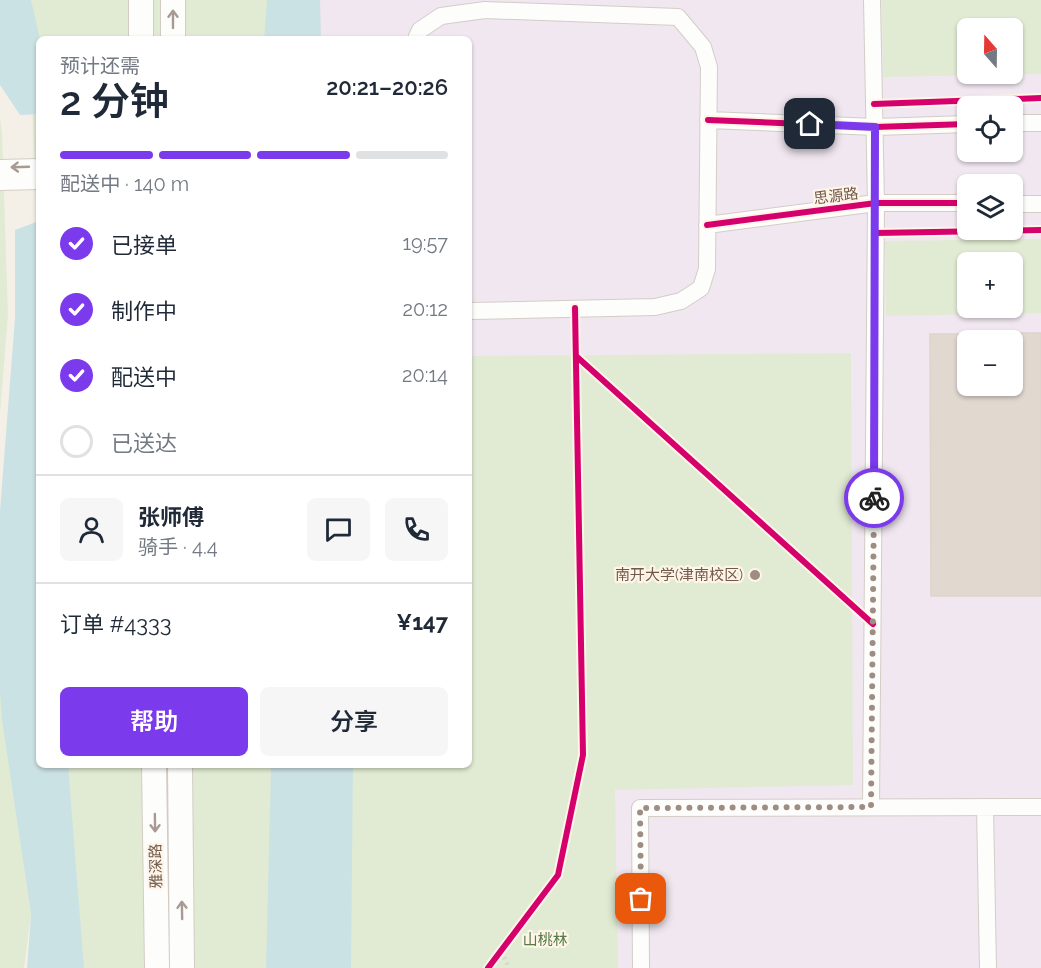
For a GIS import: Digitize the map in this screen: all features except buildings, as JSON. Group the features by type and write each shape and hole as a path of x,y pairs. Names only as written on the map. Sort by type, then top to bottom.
{"main road":[{"path":"141,0 141,36"},
{"path":"173,0 174,36"},
{"name":"雅深路","path":"154,768 157,968"},
{"name":"雅深路","path":"180,768 182,968"}],"street":[{"path":"871,807 876,203 872,0"},
{"path":"417,36 420,30 441,16 486,10 564,6 678,17 703,47 709,67 707,269 701,288 681,300 655,307 472,310"},
{"path":"708,120 875,127 957,124"},
{"path":"1023,123 1041,123"},
{"path":"0,168 36,167"},
{"path":"0,182 36,181"},
{"name":"思源路","path":"707,225 876,203 957,203"},
{"path":"1023,204 1041,204"},
{"path":"984,807 988,968"},
{"path":"641,968 640,808 1041,807"}],"path":[{"path":"495,960 509,942"},
{"path":"502,952 509,968"}],"shaded area":[{"name":"南开大学(津南校区)","path":"276,0 1041,0 1041,968 324,968 468,768 472,768 472,36 270,36"}],"green space":[{"path":"29,0 284,0 282,36 36,36 36,210"},
{"path":"882,0 1041,0 1041,74 1023,74 1023,18 957,18 957,76 883,77"},
{"path":"0,117 8,315 0,413"},
{"path":"1041,239 1041,313 1023,313 1023,252 957,252 957,315 886,316 885,241"},
{"name":"山桃林","path":"851,353 853,785 615,790 618,968 336,968 332,768 472,768 472,356"},
{"path":"0,687 31,914 24,968 0,968"},
{"path":"62,768 291,768 284,968 79,968"}],"water":[{"path":"0,0 31,0 39,36 36,36 36,114 20,115 0,85"},
{"path":"267,0 320,0 321,36 264,36"},
{"path":"36,222 36,768 68,768 84,968 27,968 31,914 2,720 0,511 15,318 15,230"},
{"path":"271,768 353,768 351,968 266,968"}],"cycle path":[{"path":"874,104 1041,98"},
{"path":"708,120 875,127 957,124"},
{"path":"707,225 876,203 957,203"},
{"path":"876,233 1041,230"},
{"path":"488,968 558,875 583,755 575,308"},
{"path":"576,356 873,624"}],"way so far":[{"path":"641,899 640,808 871,807 874,498"}],"place":[{"name":"南开大学(津南校区)","path":"755,575"}],"route":[{"path":"810,124 875,127 874,498"}]}
